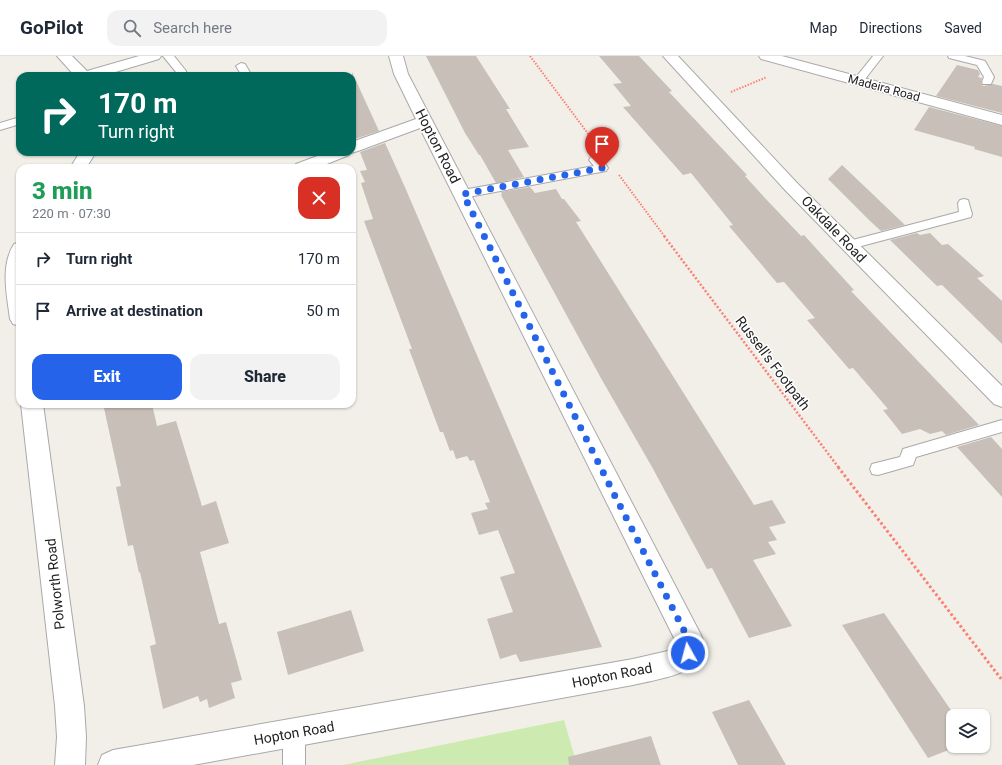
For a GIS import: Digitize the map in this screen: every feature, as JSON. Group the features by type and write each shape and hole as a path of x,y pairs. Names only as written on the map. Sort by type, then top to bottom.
{"street":[{"path":"64,56 79,72"},
{"path":"100,72 154,56"},
{"name":"Hopton Road","path":"113,765 634,672 680,661 688,653 691,644 425,122 401,74 396,56"},
{"name":"Oakdale Road","path":"670,56 708,98 850,245 1002,399"},
{"name":"Madeira Road","path":"766,56 1002,120"},
{"path":"356,146 413,124 425,122"},
{"path":"312,164 333,156"},
{"path":"16,255 16,268"},
{"name":"Polworth Road","path":"33,408 47,515 69,709 73,750 70,765"}],"lane":[{"path":"168,56 182,72"},
{"path":"858,81 878,56"},
{"path":"953,56 981,63 989,76 987,82"},
{"path":"241,66 245,72"},
{"path":"0,126 16,121"},
{"path":"463,194 602,168 596,160"},
{"path":"850,245 966,214 964,203"},
{"path":"878,469 906,461 909,453 1002,426"},
{"path":"294,733 294,765"}],"path":[{"path":"530,56 597,146"},
{"path":"708,98 726,94 784,69 798,65"},
{"name":"Russell's Footpath","path":"616,172 871,511 1002,680"}],"green space":[{"path":"564,720 577,765 343,765"}],"building":[{"path":"426,56 476,56 510,109 506,109 529,147 508,150 524,177 496,183 465,133"},
{"path":"599,56 639,56 672,91 669,92 747,175 745,176 764,197 801,236 804,235 854,290 851,291 979,425 946,435 942,431 930,434 920,429 902,434 883,410 888,409 853,368 849,369 807,320 815,318 784,282 777,283 729,226 733,225 691,173 683,175 623,107 631,106 613,84 622,83"},
{"path":"957,65 978,70 980,74 978,77 982,78 981,83 983,86 993,84 1002,86 1002,113 936,96"},
{"path":"356,81 379,131 356,139"},
{"path":"929,107 1002,126 1002,157 974,149 975,147 914,130"},
{"path":"385,143 602,647 520,662 516,654 500,659 487,619 513,612 500,577 515,573 498,530 479,535 471,513 488,509 485,503 490,502 474,460 470,461 467,456 456,459 453,450 450,451 443,432 440,432 409,349 412,349 364,221 373,219 361,183 365,182 360,171 367,170 360,152"},
{"path":"842,165 905,225 881,231 870,221 828,179"},
{"path":"530,187 535,193 556,189 562,199 564,199 581,221 576,222 754,505 772,500 786,523 769,527 777,540 768,542 776,554 753,560 792,626 749,638 712,568 707,569 501,195 501,192"},
{"path":"917,233 920,235 930,233 942,245 948,244 984,276 977,278 1002,301 1002,344 942,285 937,286 890,240"},
{"path":"104,408 153,408 157,426 176,421 202,506 216,501 229,543 200,552 219,624 226,622 242,680 231,683 235,698 209,708 207,699 200,702 198,696 163,709 150,646 156,644 133,545 128,546 116,487 121,486"},
{"path":"991,437 1002,449 1002,497 957,447"},
{"path":"351,610 364,651 288,675 277,632"},
{"path":"884,613 950,709 946,709 946,751 928,758 842,625"},
{"path":"749,700 786,765 738,765 712,712"},
{"path":"651,736 661,765 569,765 568,757"}],"route":[{"path":"602,168 463,194 691,644 688,653"}]}
